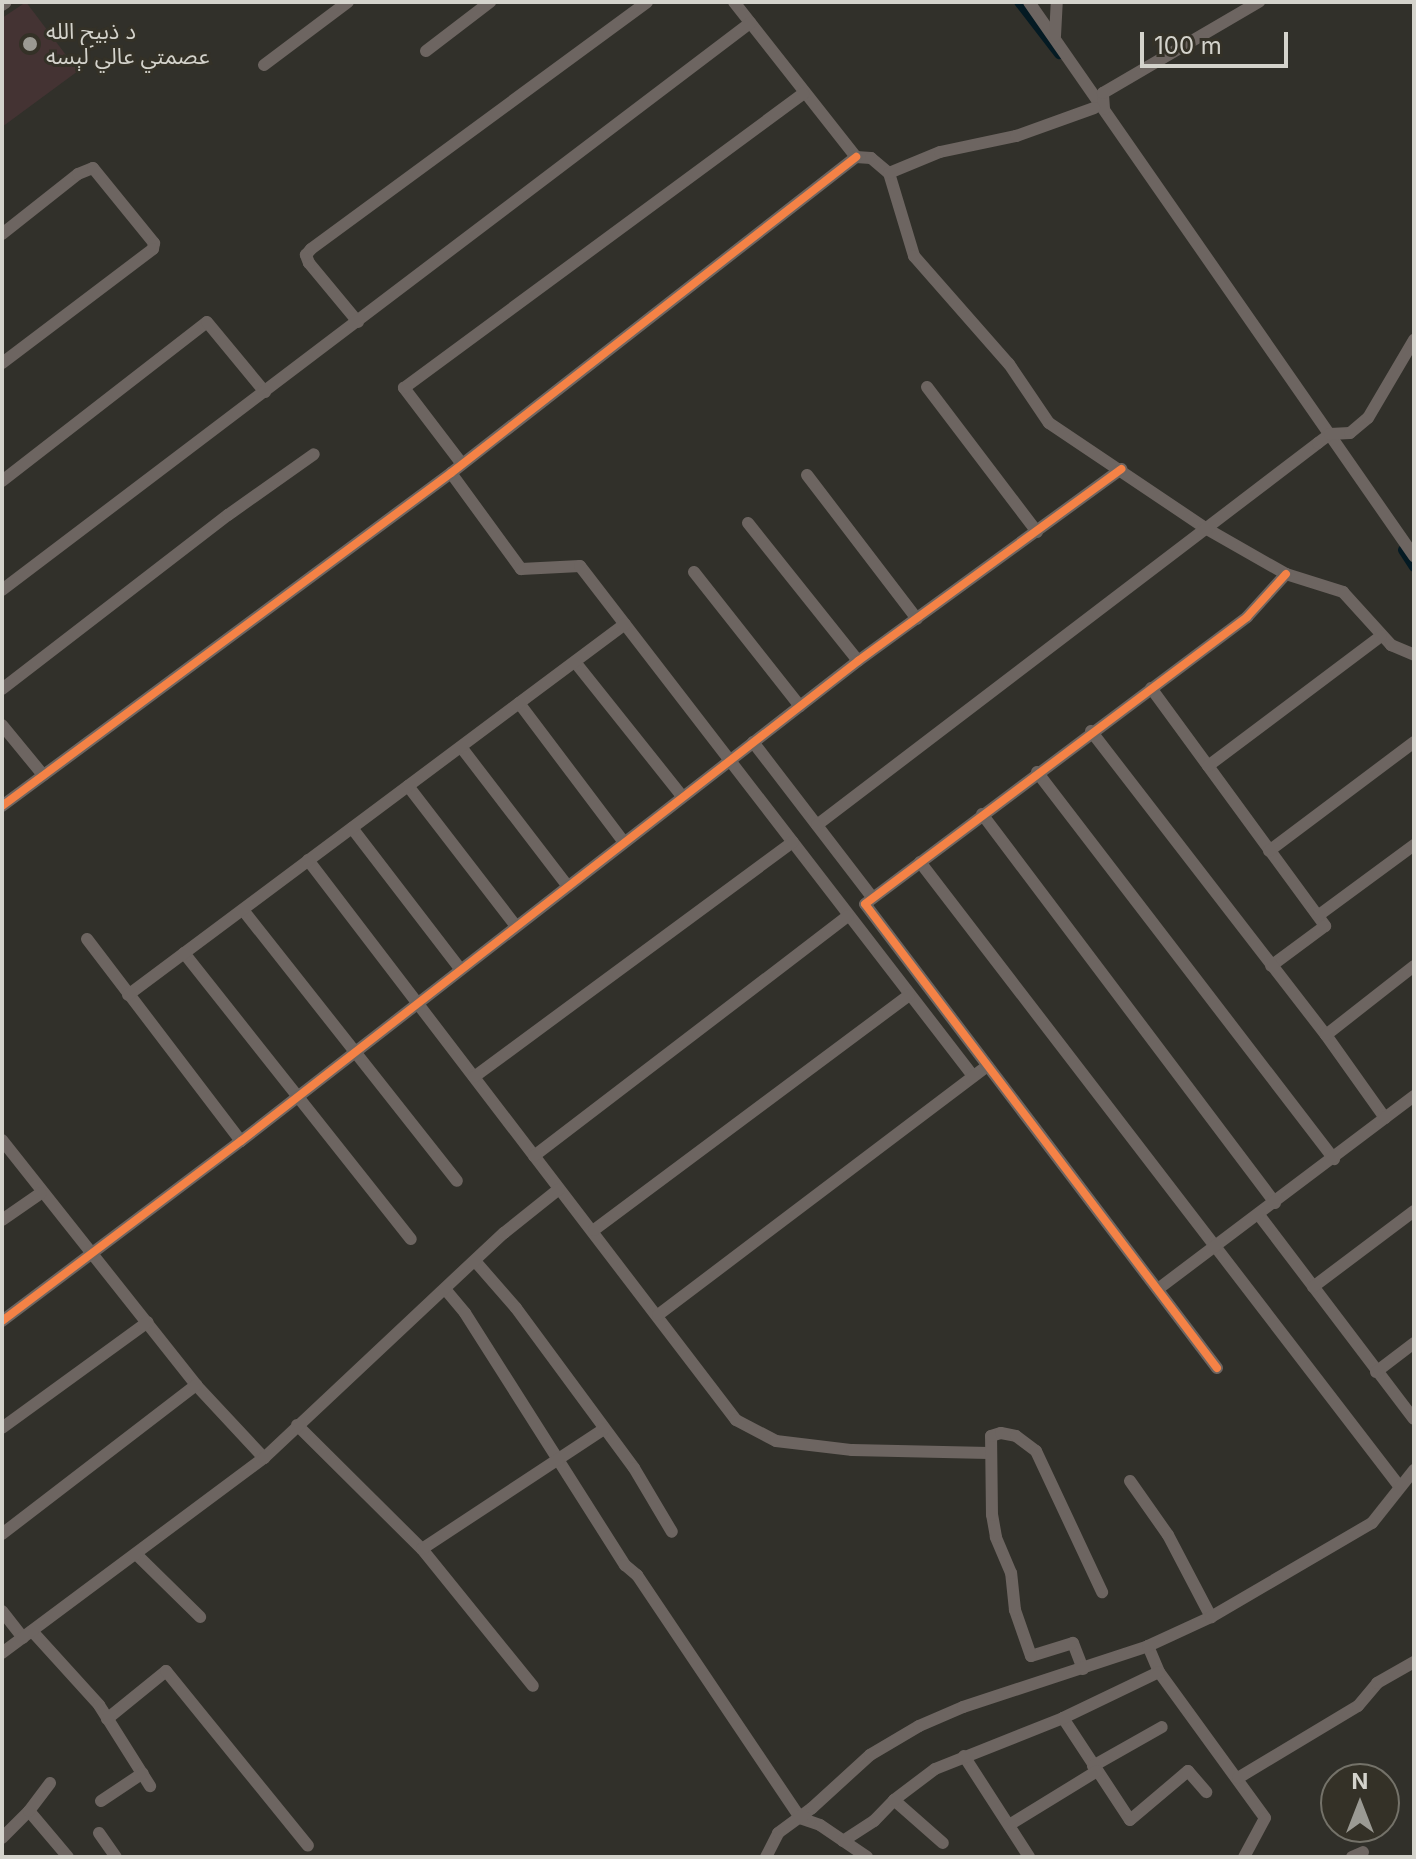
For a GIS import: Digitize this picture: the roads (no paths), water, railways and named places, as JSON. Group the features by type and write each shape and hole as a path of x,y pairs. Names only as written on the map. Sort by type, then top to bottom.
{"street":[{"path":"264,65 348,2"},
{"path":"426,51 490,2"},
{"path":"358,322 306,255 647,2"},
{"path":"734,2 803,94 856,157"},
{"path":"1029,2 1055,36 1099,110 1414,556"},
{"path":"1055,36 1057,2"},
{"path":"1099,110 1103,93 1259,2"},
{"path":"2,590 750,23"},
{"path":"803,94 404,388 521,569 580,566 973,1076"},
{"path":"889,173 940,152 1016,136 1099,110"},
{"path":"2,806 456,468 856,157 871,158 889,173 914,256 1009,364 1049,423 1207,529 1286,574 1343,592 1381,636 1414,655"},
{"path":"2,234 78,174 93,168 154,243 153,249 2,363"},
{"path":"2,481 207,322 265,392"},
{"path":"817,825 1330,434 1350,433 1368,418 1414,340"},
{"path":"927,387 1037,532"},
{"path":"2,689 228,515 314,454"},
{"path":"2,1321 94,1255 858,661 1121,469"},
{"path":"807,475 917,619"},
{"path":"748,523 858,661"},
{"path":"694,572 800,706"},
{"path":"1217,1368 866,907 872,897 1247,617 1286,574"},
{"path":"128,995 625,624"},
{"path":"1208,766 1381,636"},
{"path":"575,662 682,796"},
{"path":"1151,688 1325,926 1271,966"},
{"path":"519,703 623,841"},
{"path":"2,725 43,775"},
{"path":"1091,731 1326,1035 1385,1118"},
{"path":"753,742 872,897"},
{"path":"1269,851 1414,742"},
{"path":"461,747 567,885"},
{"path":"1037,772 1334,1159"},
{"path":"408,786 515,925"},
{"path":"982,814 1275,1203"},
{"path":"352,828 460,969"},
{"path":"474,1077 793,842"},
{"path":"1319,915 1414,845"},
{"path":"308,860 559,1189 594,1230 736,1420 776,1441 852,1450 989,1453"},
{"path":"920,862 1400,1487"},
{"path":"243,910 457,1181"},
{"path":"534,1156 848,916"},
{"path":"87,939 241,1141"},
{"path":"184,953 411,1239"},
{"path":"1326,1035 1414,966"},
{"path":"594,1230 909,995"},
{"path":"658,1315 987,1066"},
{"path":"1158,1289 1414,1096"},
{"path":"2,1140 196,1385 264,1458"},
{"path":"2,1653 264,1458 475,1261 559,1189"},
{"path":"2,1220 41,1193"},
{"path":"1313,1287 1414,1211"},
{"path":"1259,1215 1414,1419"},
{"path":"475,1261 516,1308 634,1468 672,1532"},
{"path":"445,1289 465,1313 557,1460 800,1818 820,1825 867,1857"},
{"path":"2,1428 148,1322"},
{"path":"1376,1372 1414,1343"},
{"path":"2,1534 196,1385"},
{"path":"297,1425 422,1549 533,1686"},
{"path":"422,1549 604,1429"},
{"path":"1083,1669 1073,1643 1031,1656 1015,1610 1011,1573 996,1537 989,1453 991,1436 1001,1433 1026,1441 1036,1451 1102,1592"},
{"path":"766,1857 778,1833 800,1818 870,1755 919,1726 963,1707 1148,1646 1211,1617 1364,1529 1391,1503 1414,1470"},
{"path":"1130,1481 1168,1535 1211,1617"},
{"path":"136,1554 200,1617"},
{"path":"2,1611 28,1634 107,1719 150,1786"},
{"path":"1148,1646 1159,1672 1265,1818 1244,1857"},
{"path":"1238,1778 1358,1706 1377,1683 1414,1662"},
{"path":"107,1719 166,1671 308,1846"},
{"path":"841,1857 846,1842 935,1769 1063,1718 1159,1672"},
{"path":"1063,1718 1130,1820 1186,1771 1190,1771 1206,1792"},
{"path":"1009,1825 1162,1727"},
{"path":"964,1756 1029,1857"},
{"path":"101,1801 143,1773"},
{"path":"2,1838 29,1811 50,1783"},
{"path":"894,1800 943,1843"},
{"path":"29,1811 62,1855"},
{"path":"99,1833 116,1857"}],"waterway":[{"path":"1019,2 1059,54"},
{"path":"1403,550 1414,567"}],"place":[{"name":"د ذبیح الله عصمتي عالي لېسه","path":"30,44"}]}
